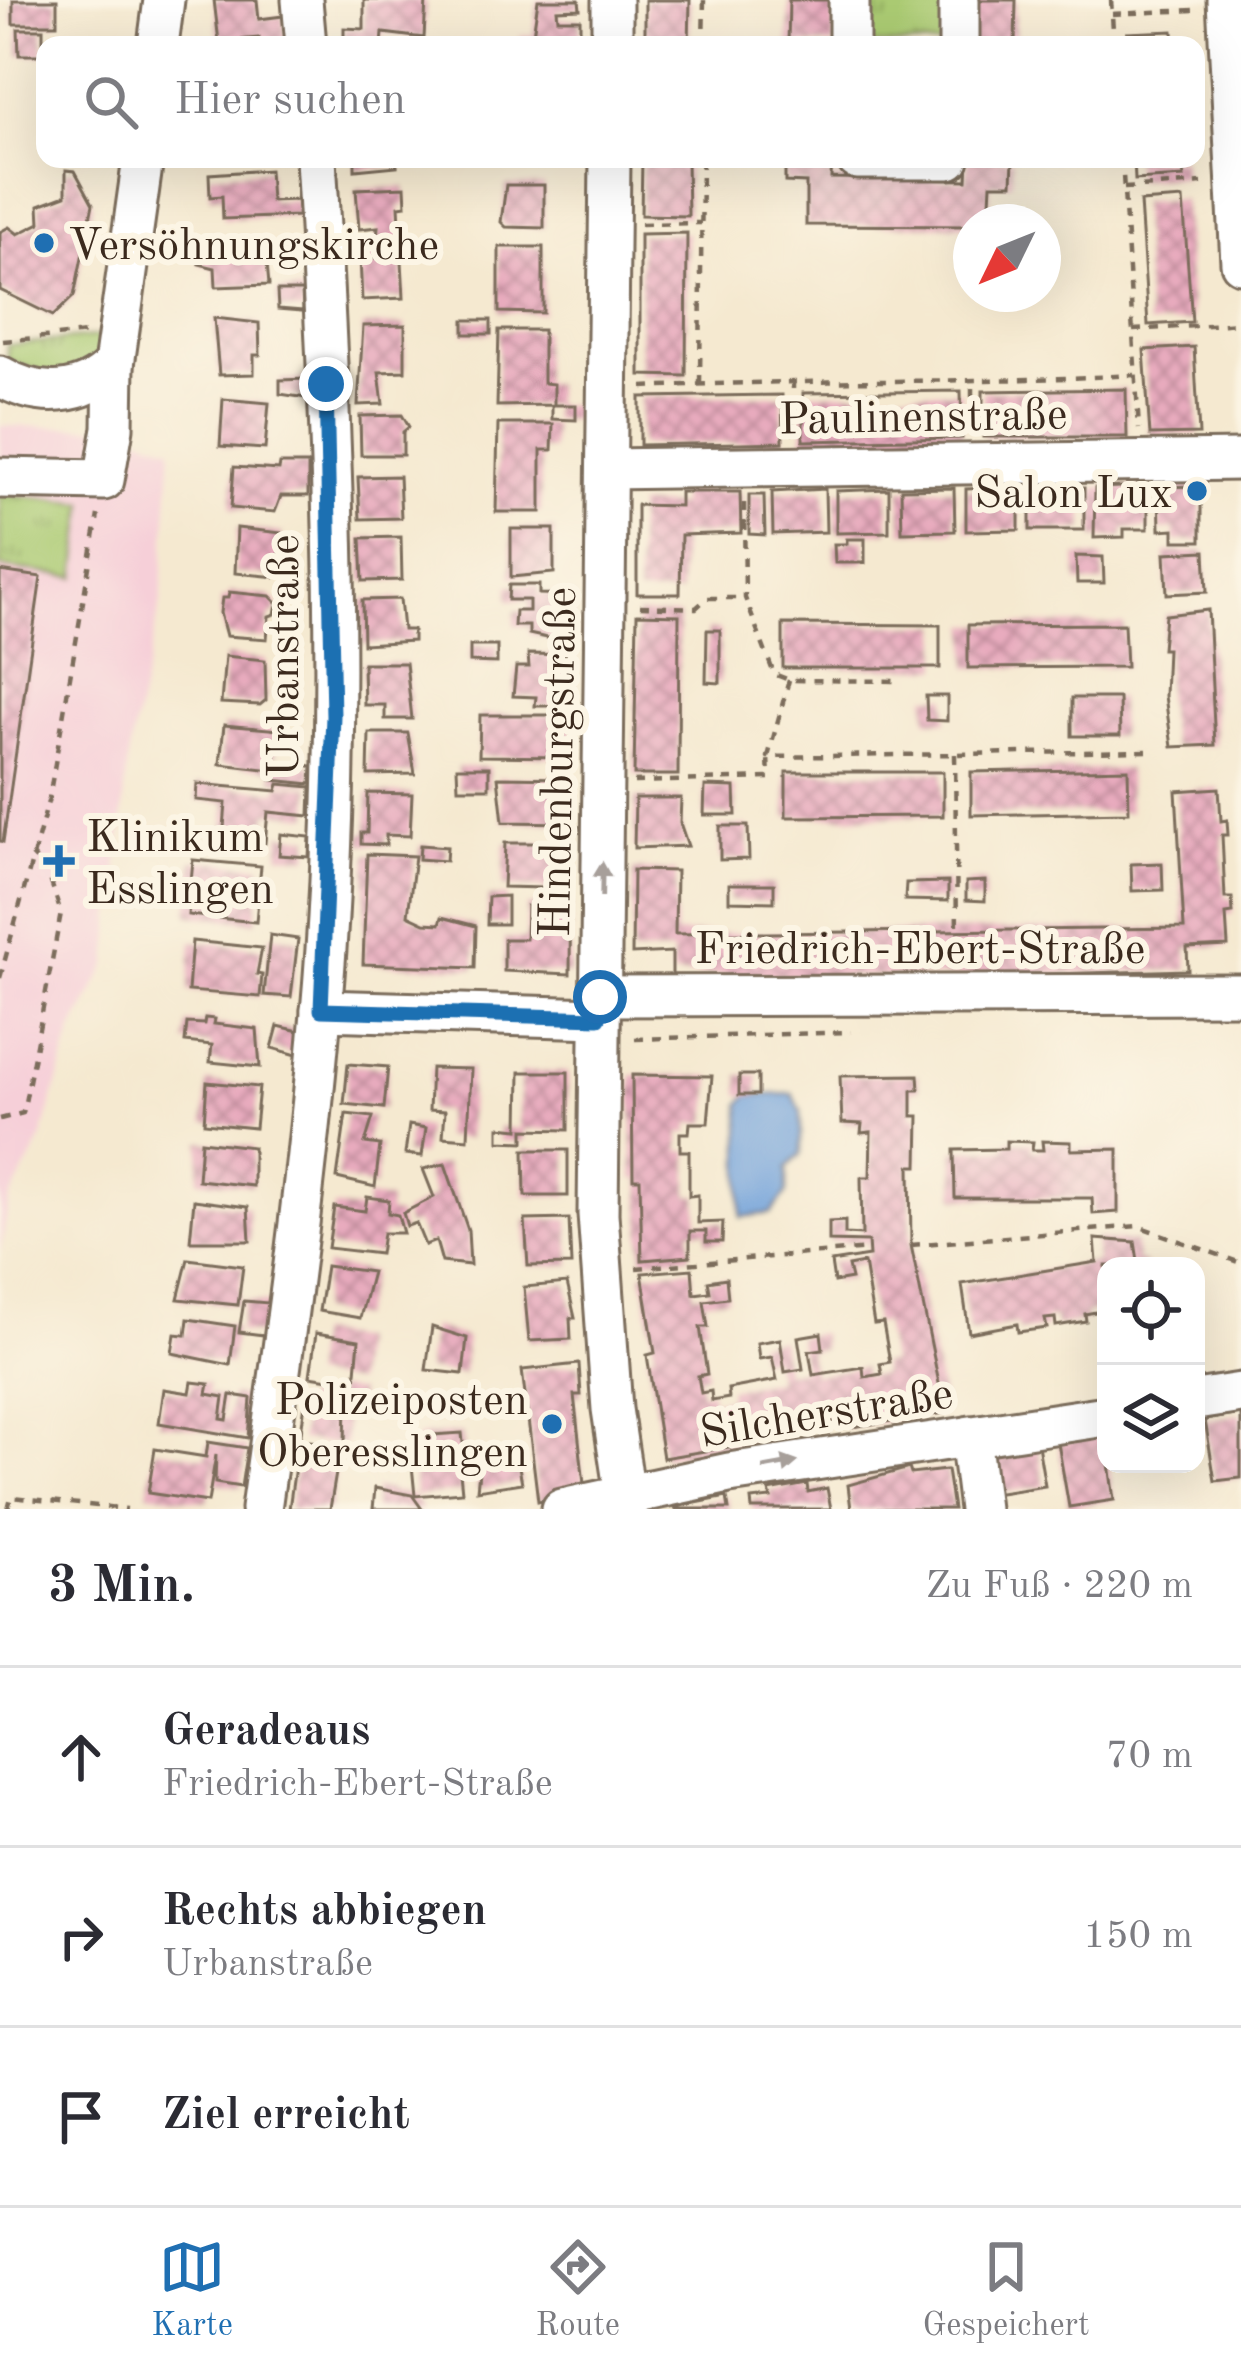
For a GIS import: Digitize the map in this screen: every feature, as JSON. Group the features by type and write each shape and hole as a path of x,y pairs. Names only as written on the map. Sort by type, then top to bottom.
{"street":[{"path":"159,36 164,0"},
{"path":"302,0 305,36"},
{"path":"612,0 612,36"},
{"path":"849,0 849,36"},
{"path":"959,0 959,36"},
{"path":"1210,5 1238,180 1241,263"},
{"path":"0,478 104,480 142,168"},
{"name":"Urbanstraße","path":"261,1509 321,1010 333,716 316,168"},
{"name":"Hindenburgstraße","path":"610,168 600,1272 626,1502"},
{"path":"0,376 39,391 73,391 118,348"},
{"name":"Paulinenstraße","path":"607,469 1241,460"},
{"name":"Friedrich-Ebert-Straße","path":"321,1010 1241,994"},
{"path":"1205,1399 1241,1393"},
{"name":"Silcherstraße","path":"562,1509 626,1502 970,1436 1097,1417"},
{"path":"970,1436 979,1509"}],"path":[{"path":"703,36 704,0"},
{"path":"1112,0 1113,36"},
{"path":"1112,14 1210,5"},
{"path":"700,384 702,168"},
{"path":"1123,168 1141,459"},
{"path":"1124,188 1238,180"},
{"path":"610,224 701,223"},
{"path":"1132,331 1241,323"},
{"path":"0,342 118,348"},
{"path":"609,387 793,380 973,384 1135,375"},
{"path":"793,380 793,465"},
{"path":"972,462 973,384"},
{"path":"743,467 745,598 774,674 789,680 900,681"},
{"path":"0,978 49,798 104,480"},
{"path":"604,605 696,608 707,598 745,598"},
{"path":"630,782 769,778 768,757 789,680"},
{"path":"768,757 1147,751"},
{"path":"955,752 957,934"},
{"path":"0,1119 23,1113 62,913 47,870 32,855"},
{"path":"910,1245 1138,1226 1241,1263"},
{"path":"600,1272 869,1249"},
{"path":"8,1509 11,1497 127,1509"}],"shaded area":[{"name":"Klinikum Esslingen","path":"0,426 113,428 172,447 161,602 128,757 108,964 73,1030 41,1140 9,1201 0,1253"}],"green space":[{"path":"862,0 948,0 948,36 861,36"},
{"path":"105,336 99,356 60,378 8,361 7,345"},
{"path":"0,493 85,503 76,577 0,567"}],"water":[{"path":"793,1094 801,1111 801,1154 787,1168 787,1193 771,1213 741,1217 741,1104 748,1095"}],"building":[{"path":"13,0 57,0 57,24 13,24"},
{"path":"214,0 257,0 259,19 283,16 285,36 218,36"},
{"path":"364,0 426,0 424,36 344,36 344,28 364,29"},
{"path":"538,0 579,0 580,9 557,10 558,19 580,19 580,36 520,36 533,35"},
{"path":"645,0 690,0 689,36 645,36"},
{"path":"789,0 834,0 834,36 788,36"},
{"path":"972,0 1016,0 1015,36 971,36"},
{"path":"18,29 43,29 43,36 36,36 36,55 19,55"},
{"path":"1173,31 1173,36 1127,36"},
{"path":"642,168 687,168 688,216 641,215"},
{"path":"785,168 832,168 831,178 967,180 968,168 1013,168 1012,184 991,184 990,204 953,204 953,226 806,225 806,183 785,182"},
{"path":"1134,168 1183,168 1184,177 1135,180"},
{"name":"Versöhnungskirche","path":"66,170 75,171 93,204 74,296 53,316 0,290 0,232 9,227 18,234 40,223 39,205 66,195"},
{"path":"269,170 271,201 297,200 299,216 223,219 222,196 210,197 209,174"},
{"path":"506,185 544,185 544,228 506,227 501,222"},
{"path":"405,187 406,205 399,206 404,298 362,300 360,258 375,258 378,227 359,229 356,189"},
{"path":"1183,199 1192,322 1148,325 1140,202"},
{"path":"687,233 686,376 640,375 640,234"},
{"path":"265,242 269,285 216,287 215,268 199,264 205,244"},
{"path":"499,247 543,247 543,313 499,312"},
{"path":"277,291 302,291 303,311 278,309"},
{"path":"214,318 259,323 260,355 254,355 254,374 219,375"},
{"path":"464,320 491,320 491,334 464,334"},
{"path":"405,325 405,371 379,372 383,404 358,405 363,326"},
{"path":"499,330 543,330 543,383 554,384 554,405 576,405 576,420 552,419 552,405 497,406"},
{"path":"1194,347 1199,434 1150,435 1144,350"},
{"path":"306,379 306,398 280,394 280,380"},
{"path":"1126,389 1127,437 983,437 983,391"},
{"path":"961,391 962,438 803,441 803,393"},
{"path":"782,395 783,442 640,445 640,397"},
{"path":"223,399 269,403 265,449 220,446"},
{"path":"402,415 409,427 403,432 403,455 361,455 360,416"},
{"path":"498,424 553,424 552,450 541,450 541,512 496,512"},
{"path":"280,464 308,464 308,496 281,496 275,512 231,508 234,467 279,470"},
{"path":"399,476 401,518 360,519 358,477"},
{"path":"1148,486 1148,529 1124,529 1124,537 1094,538 1095,488"},
{"path":"1201,486 1201,541 1174,541 1174,529 1160,530 1159,487"},
{"path":"1019,487 1019,530 966,531 966,489"},
{"path":"954,488 955,531 902,532 901,489"},
{"path":"1084,488 1084,530 1030,530 1030,489"},
{"path":"825,489 826,532 773,534 772,492"},
{"path":"889,489 889,532 836,533 836,491"},
{"path":"680,492 740,492 741,533 681,535 680,594 637,594 637,505 680,506"},
{"path":"749,495 764,495 765,535 749,534"},
{"path":"237,528 282,533 277,577 235,573"},
{"path":"511,529 554,529 554,573 511,577"},
{"path":"401,537 402,580 363,581 361,538"},
{"path":"847,539 865,539 865,563 835,563 834,544 847,544"},
{"path":"1205,551 1207,592 1167,594 1165,553"},
{"path":"1076,556 1103,557 1104,583 1077,583"},
{"path":"0,571 41,577 3,842 0,841"},
{"path":"509,585 539,585 539,594 574,595 573,636 547,638 529,634 529,626 514,626 515,611 529,611 529,600 508,600"},
{"path":"229,592 270,596 277,603 275,614 269,616 267,639 226,636 220,613 222,598 228,598"},
{"path":"400,599 403,630 413,630 413,641 363,644 362,600"},
{"path":"1208,610 1215,745 1172,747 1165,696 1167,649 1162,649 1165,615"},
{"path":"637,614 679,615 678,775 634,775"},
{"path":"783,624 940,625 940,668 783,668"},
{"path":"1124,624 1126,667 968,668 968,625"},
{"path":"707,630 720,630 720,683 706,682"},
{"path":"470,646 497,646 497,663 470,662"},
{"path":"528,654 574,655 573,697 557,697 558,706 535,706 536,697 513,696 516,667 529,667"},
{"path":"225,656 265,660 266,700 260,705 221,703"},
{"path":"363,663 406,663 412,719 385,719 385,705 364,705"},
{"path":"926,696 947,696 947,721 927,720"},
{"path":"1072,698 1119,698 1120,736 1072,736"},
{"path":"480,715 572,715 572,757 479,756"},
{"path":"224,725 280,730 274,763 312,766 311,784 272,780 273,770 220,764"},
{"path":"369,733 408,733 415,774 368,775"},
{"path":"457,767 489,767 489,788 458,788"},
{"path":"1128,769 1129,812 971,815 971,772"},
{"path":"786,772 943,772 943,816 786,817"},
{"path":"498,777 572,778 572,823 503,822"},
{"path":"197,784 277,791 279,784 311,787 310,816 268,812 265,843 223,841 226,803 196,800"},
{"path":"705,786 735,787 736,815 704,815"},
{"path":"1219,788 1221,821 1227,820 1228,835 1222,835 1225,898 1232,898 1233,913 1226,914 1228,946 1187,948 1188,970 957,977 672,975 672,952 632,954 633,870 676,871 675,934 1184,928 1176,791"},
{"path":"368,793 412,794 410,836 386,835 386,845 361,844 361,833 367,833"},
{"path":"635,798 681,798 680,823 688,846 634,848"},
{"path":"720,826 748,826 749,859 720,860"},
{"path":"281,834 310,837 309,857 279,855"},
{"path":"505,843 571,843 570,974 504,971 504,939 526,939 527,906 545,907 545,888 503,887"},
{"path":"420,845 447,847 446,861 419,859"},
{"path":"367,854 415,856 408,915 425,923 440,924 442,917 476,926 475,968 363,964"},
{"path":"193,860 261,866 256,922 188,915"},
{"path":"1162,863 1163,890 1132,891 1131,864"},
{"path":"985,881 985,901 966,900 966,882"},
{"path":"948,882 948,901 905,900 906,883"},
{"path":"729,884 774,884 774,902 729,901"},
{"path":"507,896 507,924 487,924 488,897"},
{"path":"270,935 298,939 291,997 264,995"},
{"path":"192,941 262,948 257,974 262,975 260,997 188,991"},
{"path":"205,1018 215,1019 214,1024 257,1029 260,1067 210,1062 212,1045 185,1042 187,1023 204,1024"},
{"path":"278,1026 299,1031 297,1055 272,1048"},
{"path":"348,1064 388,1067 384,1108 344,1104"},
{"path":"431,1068 471,1069 468,1139 443,1137 445,1111 429,1110"},
{"path":"520,1072 568,1072 568,1130 524,1129 524,1142 499,1141 499,1127 519,1129"},
{"path":"632,1075 712,1076 708,1123 690,1123 689,1133 680,1133 680,1151 689,1151 689,1196 698,1195 698,1223 723,1222 722,1242 706,1242 706,1231 690,1231 690,1256 642,1260 640,1179 633,1179"},
{"path":"739,1075 758,1075 758,1095 739,1095"},
{"path":"918,1075 919,1090 912,1090 912,1116 919,1116 918,1166 910,1166 911,1245 945,1413 845,1428 844,1420 762,1433 764,1441 663,1458 647,1355 655,1353 642,1273 692,1269 694,1294 710,1292 708,1281 726,1278 728,1298 704,1301 708,1327 700,1327 707,1374 698,1376 701,1393 711,1391 712,1401 729,1398 728,1389 777,1380 772,1357 759,1359 757,1343 780,1339 785,1372 803,1369 798,1337 821,1333 823,1349 809,1351 813,1375 863,1367 864,1377 882,1374 880,1364 890,1362 883,1323 874,1324 864,1263 848,1266 851,1279 834,1282 831,1262 869,1256 868,1242 829,1241 829,1222 845,1221 845,1234 862,1235 861,1177 870,1177 871,1132 861,1133 862,1124 842,1123 840,1076"},
{"path":"207,1082 259,1087 255,1128 204,1123"},
{"path":"346,1114 373,1117 365,1143 380,1145 375,1187 337,1178"},
{"path":"409,1125 426,1128 422,1156 405,1154"},
{"path":"201,1141 253,1147 253,1186 198,1180"},
{"path":"1006,1141 1033,1142 1032,1150 1043,1150 1042,1141 1071,1142 1071,1150 1118,1149 1118,1212 1093,1214 1092,1198 955,1198 954,1150 1006,1149"},
{"path":"524,1150 568,1150 568,1196 525,1196"},
{"path":"445,1164 468,1230 470,1265 442,1262 436,1241 425,1245 416,1223 407,1226 403,1213 434,1197 423,1169"},
{"path":"367,1197 389,1200 388,1213 398,1215 403,1233 383,1233 380,1254 328,1248 334,1207 365,1211"},
{"path":"194,1200 248,1207 250,1241 190,1241"},
{"path":"569,1219 571,1265 528,1266 525,1220"},
{"path":"1095,1239 1135,1242 1137,1257 1097,1257 1097,1262"},
{"path":"188,1259 243,1266 238,1305 178,1299"},
{"path":"1097,1262 1097,1312 1085,1314 1086,1321 1056,1326 1055,1318 1045,1319 1047,1328 1018,1332 1017,1324 969,1333 962,1284"},
{"path":"326,1266 372,1272 360,1318 319,1311"},
{"path":"567,1283 575,1318 570,1318 571,1339 529,1341 524,1287"},
{"path":"244,1301 269,1303 264,1335 239,1332"},
{"path":"188,1319 235,1326 230,1365 172,1353 175,1334 186,1335"},
{"path":"432,1327 467,1338 463,1374 426,1370"},
{"path":"316,1333 359,1340 355,1383 310,1376"},
{"name":"Polizeiposten Oberesslingen","path":"579,1364 581,1395 574,1395 585,1493 538,1501 522,1370"},
{"path":"192,1382 209,1384 207,1394 224,1397 221,1419 227,1420 231,1395 251,1398 248,1438 159,1423 164,1389 190,1393"},
{"path":"337,1389 359,1392 357,1404 346,1402 345,1445 300,1440 306,1396 335,1400"},
{"path":"1241,1414 1241,1478 1215,1481 1205,1420"},
{"path":"462,1433 464,1452 458,1453 462,1492 415,1496 411,1455 418,1454 417,1436"},
{"path":"1097,1436 1097,1473 1110,1473 1114,1500 1069,1507 1058,1443"},
{"path":"208,1442 247,1448 241,1487 215,1483 216,1455 208,1502 148,1493 155,1449 206,1457"},
{"path":"1038,1445 1045,1486 993,1494 986,1454"},
{"path":"517,1456 522,1483 477,1490 480,1462"},
{"path":"296,1459 336,1473 330,1509 289,1509"},
{"path":"909,1468 911,1474 947,1470 953,1509 851,1509 848,1485"},
{"path":"807,1484 808,1492 827,1488 831,1509 752,1509 751,1500 771,1498 769,1491"},
{"path":"375,1488 412,1495 422,1509 373,1509"},
{"path":"727,1497 729,1509 675,1507"}],"place":[{"name":"Versöhnungskirche","path":"44,243"},
{"name":"Salon Lux","path":"1197,491"},
{"name":"Klinikum Esslingen","path":"59,861"},
{"name":"Polizeiposten Oberesslingen","path":"552,1424"}],"route":[{"path":"326,384 333,716 321,1010 599,1018 600,997"}]}
